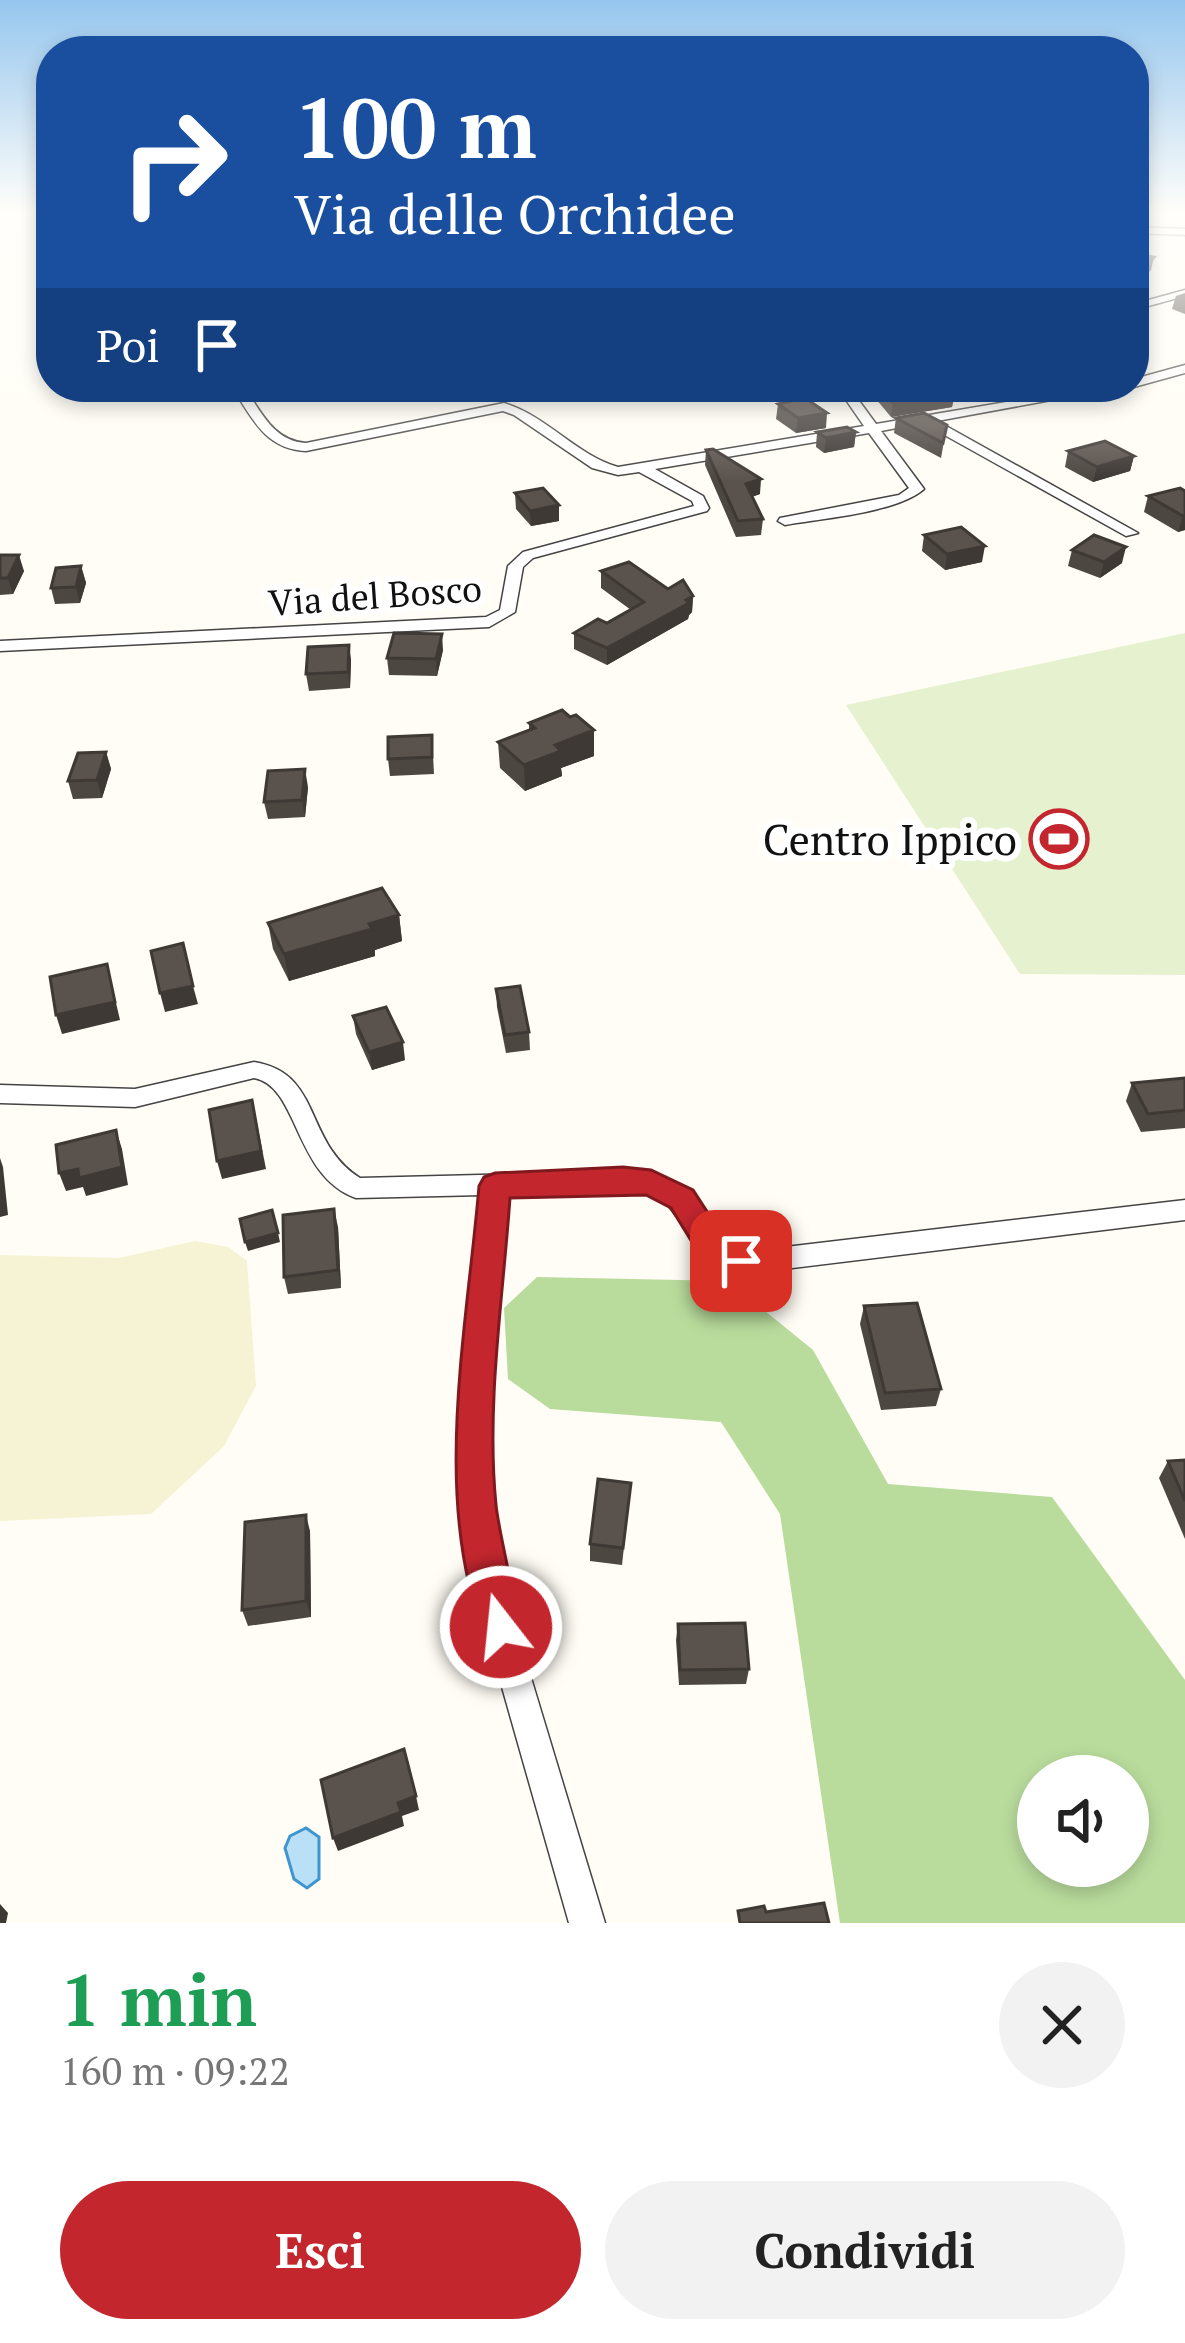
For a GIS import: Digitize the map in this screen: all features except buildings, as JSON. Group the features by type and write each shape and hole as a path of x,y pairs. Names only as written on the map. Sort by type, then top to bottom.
{"street":[{"path":"1149,379 1185,369"},
{"path":"248,402 273,440 306,447 504,407 608,470 1030,402"},
{"path":"785,521 903,498 915,491 915,480 854,402"},
{"path":"926,420 1131,533"},
{"name":"Via del Bosco","path":"0,646 489,622 507,612 516,566 528,555 702,508 698,499 643,468"},
{"path":"0,1094 135,1098 254,1070 272,1071 286,1080 322,1164 347,1184 373,1190 623,1180 651,1183 682,1199 699,1232 719,1252 751,1262 1185,1210"},
{"path":"495,1186 474,1454 476,1516 488,1585 587,1923"}],"shaded area":[{"path":"195,1241 228,1247 247,1261 256,1386 224,1446 151,1514 0,1521 0,1255 119,1258"}],"green space":[{"name":"Centro Ippico","path":"1185,633 1185,975 1020,974 846,705"},
{"path":"537,1277 728,1281 813,1350 888,1484 1052,1497 1185,1680 1185,1923 840,1923 780,1514 721,1422 550,1409 508,1379 504,1308"}],"water":[{"path":"306,1828 319,1837 319,1879 307,1888 294,1879 285,1848 290,1836"}],"place":[{"name":"Centro Ippico","path":"1059,839"}],"route":[{"path":"501,1627 481,1549 473,1466 495,1186 651,1183 682,1199 711,1246 741,1261"}]}
